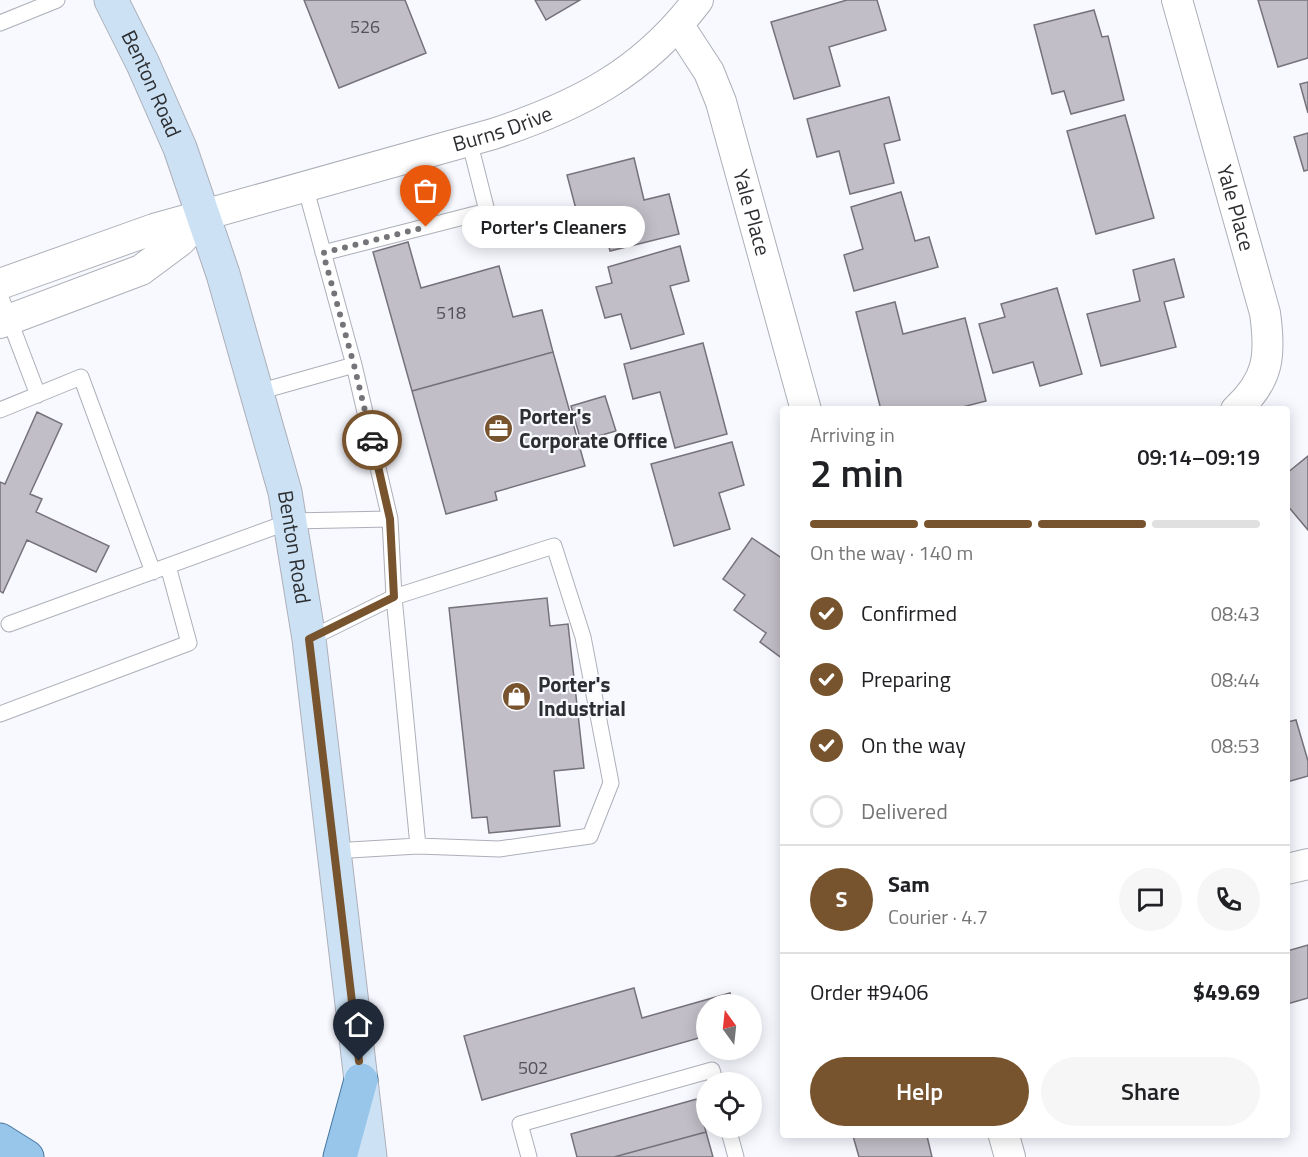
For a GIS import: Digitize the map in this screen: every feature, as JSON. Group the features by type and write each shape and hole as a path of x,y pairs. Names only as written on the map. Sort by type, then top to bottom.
{"main road":[{"name":"Benton Road","path":"111,0 143,64 180,148 223,274 283,482 309,639 370,1157"},
{"path":"340,1157 361,1080"},
{"path":"0,1140 27,1157"}],"street":[{"name":"Burns Drive","path":"0,284 130,237 528,123 587,97 646,57 679,26 698,0"},
{"name":"Yale Place","path":"1177,0 1265,313 1268,331 1269,350 1260,382 1240,406"},
{"name":"Yale Place","path":"679,26 709,72 721,102 805,406"},
{"path":"3,312 141,270 180,242 203,216"},
{"path":"1290,868 1308,864"},
{"path":"1005,1138 1010,1157"}],"lane":[{"path":"0,23 57,0"},
{"path":"323,253 487,211 469,140"},
{"path":"304,186 354,365 390,519 394,597 418,846"},
{"path":"3,312 38,395"},
{"path":"258,392 354,365"},
{"path":"0,410 81,377 153,572"},
{"path":"9,624 291,521 390,519"},
{"path":"309,639 394,597 554,546 583,637 611,783 590,836 499,849 418,846 333,851"},
{"path":"0,714 189,643 168,566"},
{"path":"529,1157 520,1124 696,1074"},
{"path":"731,1138 736,1157"}],"building":[{"path":"304,0 405,0 426,53 339,88"},
{"path":"535,0 580,0 546,20"},
{"path":"847,0 877,0 886,30 829,47 840,86 794,99 771,22"},
{"path":"1258,0 1308,0 1308,58 1278,67"},
{"path":"1094,10 1102,37 1108,36 1124,100 1071,114 1064,91 1052,94 1034,25"},
{"path":"1308,82 1308,113 1300,84"},
{"path":"889,97 900,140 884,144 894,183 850,194 839,151 817,157 807,119"},
{"path":"1125,115 1154,218 1096,234 1067,131"},
{"path":"1308,133 1308,170 1304,171 1294,137"},
{"path":"634,158 644,200 669,194 679,234 610,251 599,207 577,213 567,175"},
{"path":"901,192 915,241 929,237 938,267 854,291 844,255 863,249 851,207"},
{"path":"408,242 421,288 499,266 513,317 542,310 553,352 412,391 373,252"},
{"path":"680,246 689,281 670,286 684,334 631,349 621,314 605,318 596,287 612,283 608,267"},
{"path":"1174,259 1184,297 1164,302 1176,347 1101,366 1087,314 1140,301 1133,270"},
{"path":"1057,288 1082,374 1040,386 1033,362 993,373 979,324 1005,317 1001,304"},
{"path":"895,302 903,334 965,318 986,401 967,406 880,406 856,312"},
{"path":"703,343 727,434 675,448 660,392 633,399 624,364"},
{"name":"Porter's Corporate Office","path":"553,352 585,466 495,492 497,500 446,514 412,391"},
{"path":"605,396 616,431 581,441 571,406"},
{"path":"37,412 62,424 30,494 42,499 36,512 109,546 96,572 27,540 3,593 0,591 0,482 5,484"},
{"path":"732,442 744,485 719,493 730,529 674,546 651,464"},
{"path":"1308,456 1308,530 1290,509 1290,471"},
{"path":"752,538 780,557 780,657 760,642 766,633 734,610 745,595 723,579"},
{"name":"Porter's Industrial","path":"547,598 550,626 568,624 584,768 554,771 560,826 489,833 487,817 472,818 449,608"},
{"path":"1296,720 1308,761 1308,776 1290,781 1290,721"},
{"path":"1308,945 1308,998 1290,1003 1290,950"},
{"path":"634,988 642,1018 696,1003 696,1039 482,1100 464,1036"},
{"path":"696,1099 696,1135 614,1157 577,1157 571,1134"},
{"path":"696,1135 696,1138 708,1138 713,1157 614,1157"},
{"path":"854,1138 927,1138 932,1157 859,1157"}],"way so far":[{"path":"372,440 323,253 426,227"}],"place":[{"name":"Porter's Cleaners","path":"426,227"},
{"name":"Porter's Corporate Office","path":"498,429"},
{"name":"Porter's Industrial","path":"517,697"}],"route":[{"path":"359,1061 309,639 394,597 390,519 372,440"}]}
